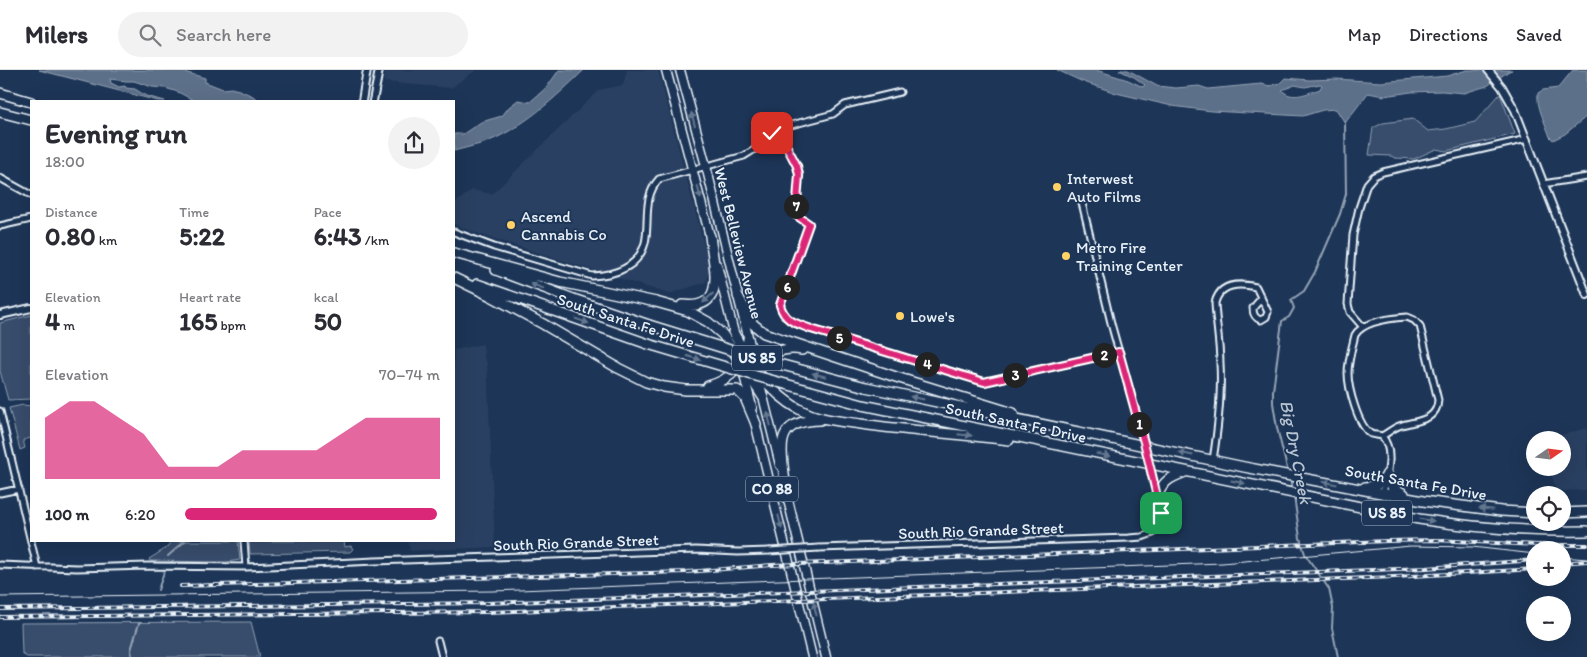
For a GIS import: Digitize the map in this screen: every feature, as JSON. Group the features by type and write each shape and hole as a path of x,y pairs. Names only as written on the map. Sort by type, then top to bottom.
{"highway":[{"path":"0,93 30,102"},
{"path":"0,112 30,120"},
{"path":"656,302 693,306 705,302 712,295 716,282 710,236"},
{"path":"455,254 560,282 656,302 688,311 708,322 744,358 753,371 764,397"},
{"name":"South Santa Fe Drive","path":"455,254 576,300 649,324 756,358 866,387 1383,494 1423,501 1526,512"},
{"name":"South Santa Fe Drive","path":"455,277 648,344 863,405 1310,498 1456,525 1522,531 1587,531"},
{"path":"455,278 543,324 634,376 654,384 694,390 737,390 745,398 756,424"},
{"path":"738,296 753,324 761,331 827,355 992,407 1057,424 1068,429"},
{"path":"733,332 744,358"},
{"path":"634,376 664,385 686,387 708,386 720,383 728,378 744,358 748,339"},
{"path":"747,385 753,371 766,358 784,350 794,349 827,355"},
{"path":"753,371 790,403 809,414 832,420 1056,446"},
{"path":"784,484 782,444 787,431 794,424 802,421 832,420"},
{"path":"1157,496 1162,485 1170,478 1186,472"},
{"path":"1355,488 1376,486 1383,481 1387,474"},
{"path":"1387,474 1390,484 1396,490 1423,501"},
{"path":"1571,513 1587,512"}],"main road":[{"name":"West Belleview Avenue","path":"666,70 694,170 733,332"},
{"name":"West Belleview Avenue","path":"680,70 738,296 753,371"},
{"name":"CO 88","path":"744,358 747,385 812,657"},
{"name":"CO 88","path":"764,397 826,657"}],"street":[{"path":"362,100 367,70"},
{"path":"373,100 379,70"},
{"path":"1488,70 1502,87 1515,110 1587,295"},
{"path":"455,232 494,247 592,276 607,276 623,270 635,262 644,244 648,200 654,185 659,180 670,175 744,156 760,146 778,130 788,125 833,114 846,104 900,92"},
{"path":"778,130 797,166 799,175 796,215 809,224 780,305 783,315 790,321 984,382 1119,352"},
{"path":"1363,327 1350,312 1348,304 1355,223 1367,184 1374,176 1383,172 1526,139"},
{"path":"1543,184 1587,177"},
{"path":"0,178 30,194"},
{"path":"1082,203 1157,496"},
{"path":"0,226 30,219"},
{"path":"1213,460 1220,387 1215,303 1217,294 1231,286 1248,285 1256,287 1261,296"},
{"path":"0,315 30,308"},
{"path":"1407,318 1414,320 1420,326 1438,400 1436,411 1431,416 1396,427 1382,436 1371,434 1361,422 1348,379 1348,367 1355,335 1363,327 1386,320 1407,318"},
{"path":"0,411 30,537"},
{"path":"1382,436 1388,448 1387,474 1383,494"},
{"path":"0,493 19,489"},
{"name":"South Rio Grande Street","path":"0,565 77,568 147,566 246,567 696,550 738,552 1129,538 1142,537 1153,533 1160,524 1161,513 1157,496"},
{"path":"31,542 37,567"},
{"path":"244,542 246,567"},
{"path":"438,642 442,657"}],"shaded area":[{"path":"39,70 177,70 205,78 205,82 223,89 239,90 258,100 193,100 165,88 152,87 134,81 110,79 111,83 119,87 125,86 126,88 135,89 146,96 161,100 154,100"},
{"path":"386,70 476,70 451,88 384,82"},
{"path":"559,70 584,70 550,102 512,130 484,143 455,151 455,134 463,134 481,122 502,116 518,100 530,102 547,87"},
{"path":"627,70 658,70 710,268 706,282 669,294 473,232 455,224 455,203 472,190 492,194 599,90 623,85"},
{"path":"1057,70 1096,70 1143,87 1145,85 1119,70 1128,70 1157,86 1176,88 1199,86 1208,89 1261,84 1270,86 1280,83 1285,78 1381,82 1447,76 1467,70 1512,70 1487,86 1464,93 1442,91 1411,92 1384,96 1368,93 1345,123 1336,109 1323,110 1303,116 1211,111 1172,106 1116,93 1081,81","holes":["1295,85 1305,87 1322,85 1320,89 1295,96 1282,90"]},
{"path":"1573,70 1587,70 1587,116 1565,134 1553,140 1550,137 1540,110 1538,93 1543,90 1558,88"},
{"path":"1500,94 1515,134 1446,151 1436,149 1414,159 1369,155 1373,128 1383,123 1413,119 1428,131 1475,122"},
{"path":"30,315 30,399 8,400 0,371 0,323"},
{"path":"483,344 484,357 487,363 495,547 410,551 408,542 455,542 455,350"},
{"path":"23,405 30,406 30,438 23,440 25,448 20,450 9,408"},
{"path":"1587,428 1587,490 1571,491 1571,486 1555,486 1552,476 1571,476 1571,432"},
{"path":"171,542 238,542 240,560 226,562 150,561 149,559 168,547"},
{"path":"249,542 344,542 345,547 351,546 353,549 350,552 250,554"},
{"path":"251,622 260,657 27,657 22,654 21,623"}],"waterway":[{"name":"Big Dry Creek","path":"1288,472 1273,403 1282,321 1289,317 1294,308 1291,300 1304,291 1315,272 1340,214 1346,194 1345,121"},
{"name":"Big Dry Creek","path":"1290,479 1292,489"},
{"name":"Big Dry Creek","path":"1294,496 1300,538 1305,554 1329,589 1333,608 1332,628 1338,657"},
{"path":"168,556 184,542"},
{"path":"158,590 164,572"},
{"path":"132,657 131,650 139,623"}],"tram line":[{"path":"0,597 493,591 1222,563 1411,546 1472,547 1526,553"},
{"path":"1571,558 1587,559"}],"railway":[{"path":"181,586 687,572 772,565 1388,541 1436,540 1538,545 1587,545"},
{"path":"0,609 487,603 1426,568 1526,561"},
{"path":"1571,562 1587,561"},
{"path":"0,617 488,612 1395,577 1526,570"}],"place":[{"name":"Interwest Auto Films","path":"1057,187"},
{"name":"Ascend Cannabis Co","path":"511,225"},
{"name":"Metro Fire Training Center","path":"1066,256"},
{"name":"Lowe's","path":"900,316"}],"route":[{"path":"772,133 778,130 797,166 799,175 796,215 809,224 780,305 783,315 790,321 811,329 984,382 1119,352 1161,513"}]}
